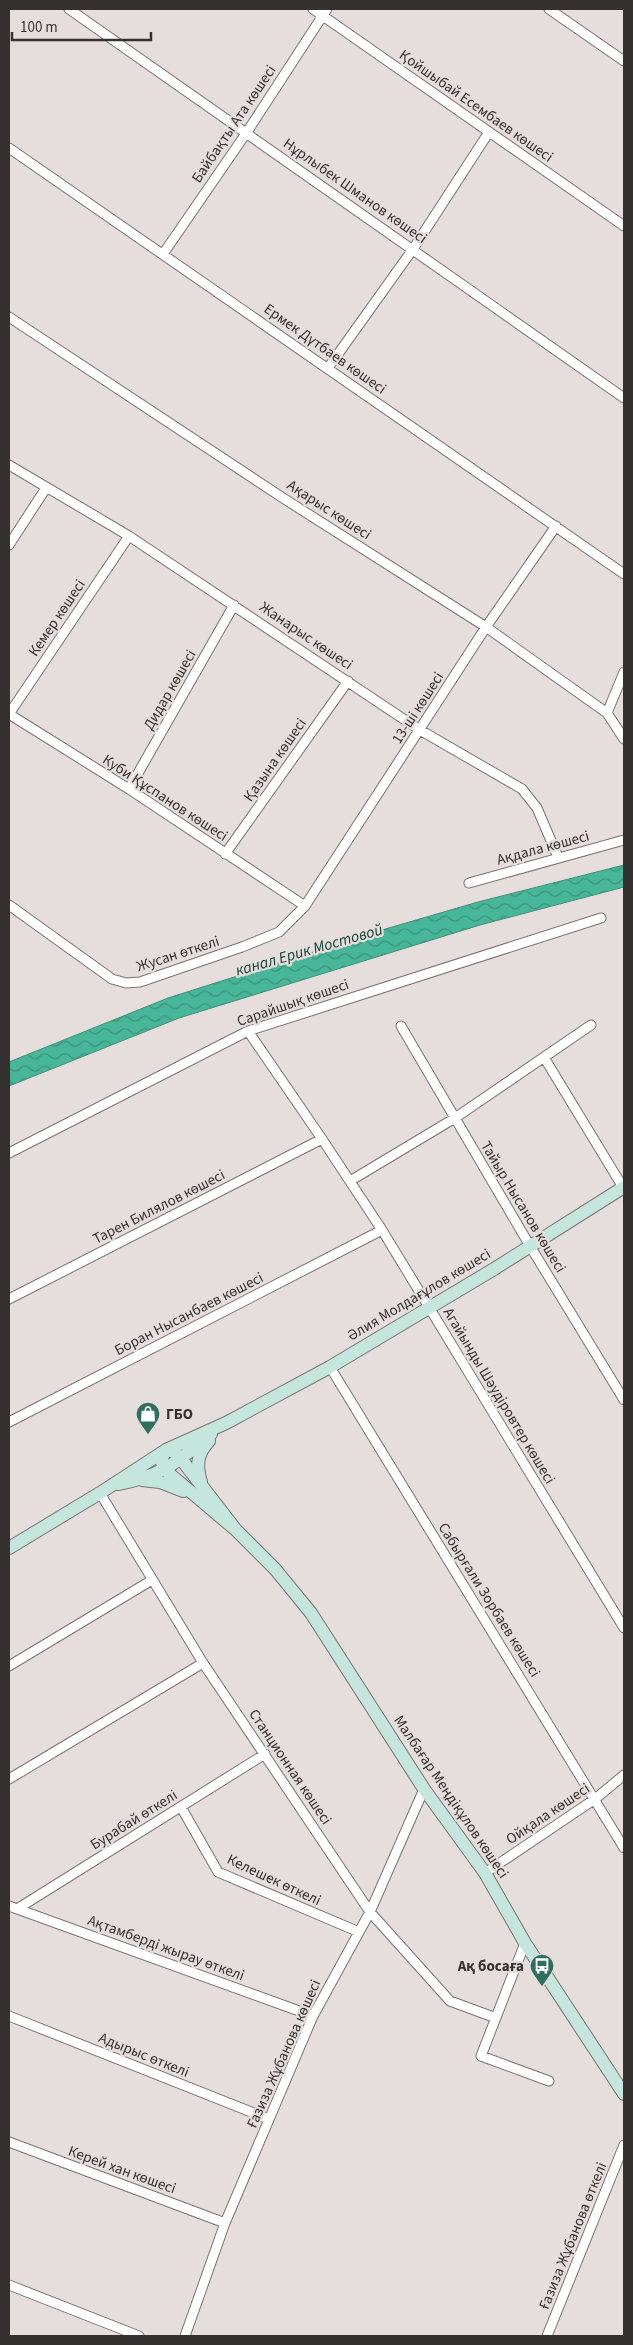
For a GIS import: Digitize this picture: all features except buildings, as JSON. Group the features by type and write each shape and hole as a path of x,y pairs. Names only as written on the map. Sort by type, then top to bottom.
{"main road":[{"name":"Әлия Молдағұлов көшесі","path":"9,1548 100,1494 166,1450 226,1423 330,1367 429,1309 624,1188"},
{"name":"Әлия Молдағұлов көшесі","path":"114,1485 142,1480 165,1470 226,1423"},
{"path":"203,1487 197,1461 202,1448 226,1423"},
{"path":"165,1470 161,1460 166,1450"},
{"name":"Малбағар Меңдіқұлов көшесі","path":"166,1450 174,1452 181,1458 236,1530"},
{"name":"Малбағар Меңдіқұлов көшесі","path":"165,1470 192,1495 236,1530 275,1569 311,1613 424,1789 485,1873 525,1942 624,2094"},
{"path":"142,1480 160,1482 192,1495"}],"street":[{"name":"Нұрлыбек Шманов көшесі","path":"69,9 624,398"},
{"name":"Қойшыбай Есембаев көшесі","path":"313,9 325,12 490,132 624,226"},
{"path":"549,9 624,61"},
{"name":"Байбақты Ата көшесі","path":"163,254 247,132 325,12"},
{"path":"328,368 490,132"},
{"name":"Ермек Дүтбаев көшесi","path":"9,148 624,574"},
{"name":"Ақарыс көшесi","path":"9,317 284,498 486,627 606,713 624,740"},
{"name":"Жанарыс көшесі","path":"9,465 129,536 420,730 522,789 537,808 558,857"},
{"path":"9,545 46,488"},
{"name":"13-ші көшесi","path":"306,906 486,627 556,526"},
{"name":"Кемер көшесі","path":"9,714 129,536"},
{"name":"Дидар көшесі","path":"129,789 234,605"},
{"path":"606,713 624,672"},
{"name":"Қазына көшесі","path":"225,854 348,681"},
{"name":"Куби Құспанов көшесi","path":"9,714 129,789 306,906"},
{"name":"Ақдала көшесі","path":"468,883 624,840"},
{"name":"Жусан өткелі","path":"10,908 112,979 126,983 140,982 242,947 279,932 306,906"},
{"name":"Сарайшық көшесі","path":"9,1152 248,1031 601,918"},
{"path":"350,1181 455,1118 545,1059 592,1025"},
{"name":"Тайыр Нысанов көшесi","path":"401,1026 530,1246 624,1400"},
{"name":"Агайынды Шәудіровтер көшесi","path":"248,1031 382,1230 624,1628"},
{"path":"545,1059 624,1188"},
{"name":"Тарен Билялов көшесі","path":"9,1299 322,1139"},
{"name":"Боран Нысанбаев көшесі","path":"9,1422 382,1230"},
{"name":"Сабырғали Зорбаев көшесі","path":"330,1367 624,1848"},
{"name":"Станционная көшесі","path":"100,1494 203,1663 370,1912 450,2000 496,2018"},
{"path":"9,1666 152,1580"},
{"path":"9,1779 203,1663"},
{"name":"Бурабай өткелі","path":"13,1907 181,1807 265,1754"},
{"name":"Ойқала көшесі","path":"485,1873 595,1799 624,1775"},
{"name":"Ғазиза Жұбанова көшесі","path":"185,2336 225,2223 313,2016 370,1912 424,1789"},
{"name":"Келешек өткелі","path":"181,1807 218,1872 359,1932"},
{"name":"Ақтамберді жырау өткелі","path":"13,1907 313,2016"},
{"path":"525,1942 481,2056 549,2081"},
{"name":"Адырыс өткелі","path":"9,2016 269,2119"},
{"name":"Керей хан көшесі","path":"9,2142 225,2223"},
{"name":"Ғазиза Жұбанова өткелі","path":"547,2336 624,2145"},
{"path":"9,2285 139,2336"}],"water":[{"name":"канал Ерик Мостовой","path":"624,865 624,887 480,925 179,1018 9,1086 9,1062 168,998 382,930 478,902"}],"place":[{"name":"ГБО","path":"148,1435"},
{"name":"Ақ босаға","path":"542,1987"}]}
